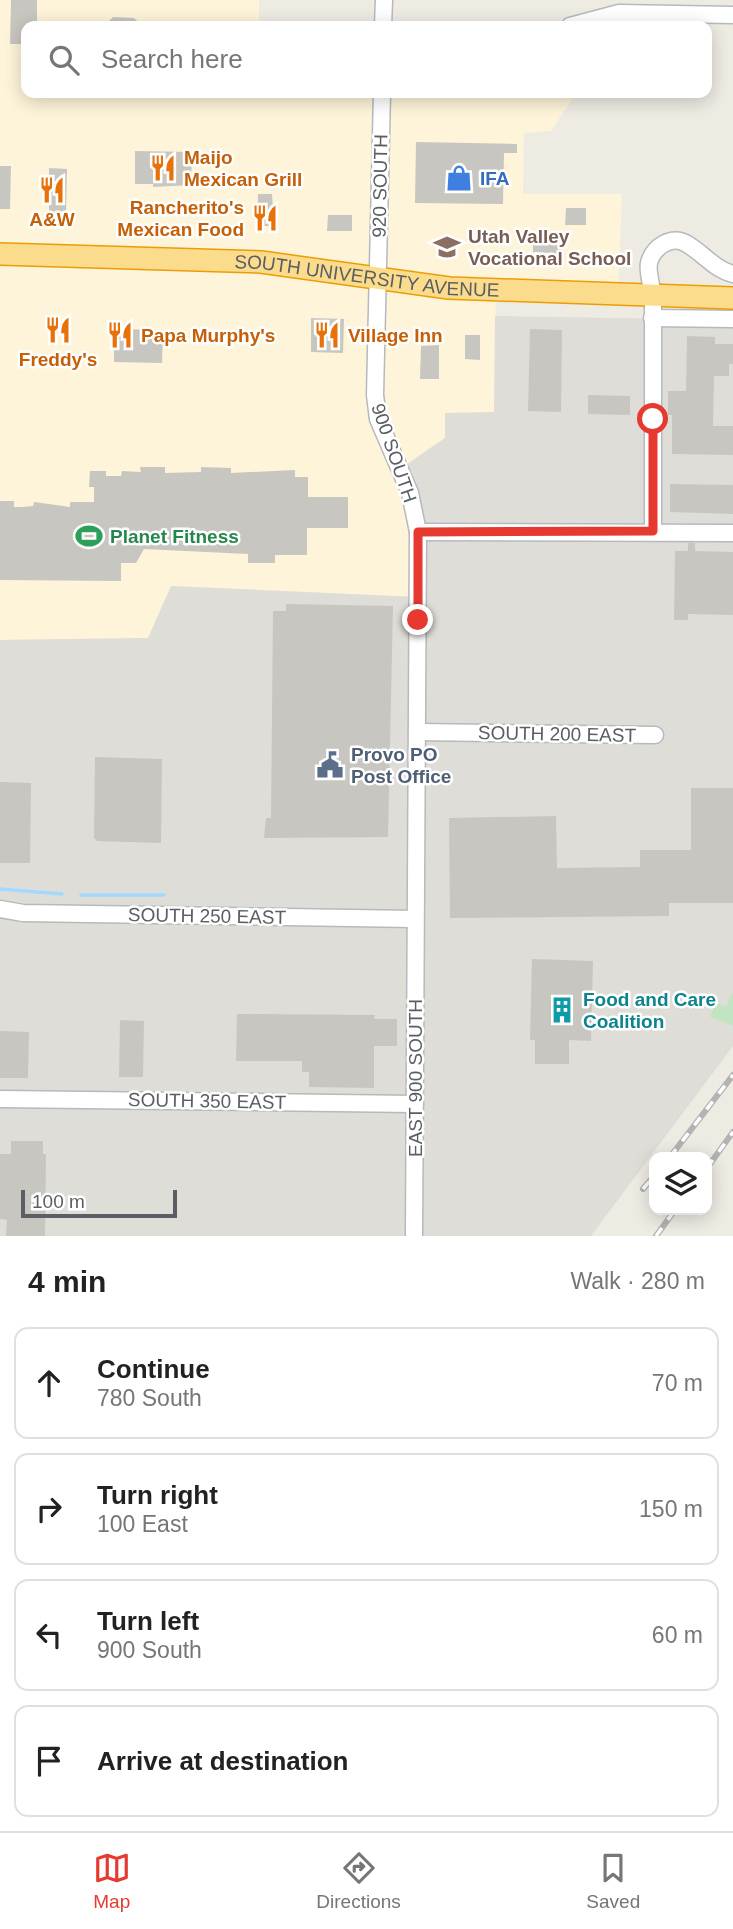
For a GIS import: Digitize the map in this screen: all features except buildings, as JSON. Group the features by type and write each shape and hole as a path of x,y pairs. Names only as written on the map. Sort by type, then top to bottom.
{"highway":[{"name":"SOUTH UNIVERSITY AVENUE","path":"0,254 261,262 449,288 733,298"}],"street":[{"path":"383,21 384,0"},
{"path":"589,21 619,13 733,15"},
{"name":"920 SOUTH","path":"379,280 382,98"},
{"path":"653,531 653,296 649,264 655,250 664,243 686,242 712,265 733,274"},
{"name":"900 SOUTH","path":"379,280 374,395 378,419 410,493 418,532 415,919"},
{"path":"652,318 733,320"},
{"path":"418,532 733,533"},
{"name":"SOUTH 200 EAST","path":"417,732 656,735"},
{"name":"SOUTH 250 EAST","path":"0,909 23,913 415,919"},
{"name":"EAST 900 SOUTH","path":"414,1236 415,919"},
{"name":"SOUTH 350 EAST","path":"0,1099 415,1104"}],"shaded area":[{"path":"0,0 259,0 259,21 21,21 21,98 573,98 551,131 524,133 523,194 622,194 618,295 496,293 494,412 445,438 400,469 418,532 418,597 171,586 148,638 0,640"},
{"path":"495,316 733,320 733,1046 654,1152 649,1152 649,1158 591,1236 0,1236 0,640 148,638 171,586 417,597 418,532 400,469 445,438 445,413 494,412"}],"green space":[{"path":"732,993 733,1026 710,1017 716,1003 726,1007"}],"waterway":[{"path":"0,889 62,894"},
{"path":"81,895 164,895"}],"railway":[{"path":"674,1152 733,1075"},
{"path":"712,1161 733,1132"},
{"path":"643,1189 649,1182"},
{"path":"656,1236 671,1215"}],"place":[{"name":"Maijo Mexican Grill","path":"163,168"},
{"name":"IFA","path":"459,178"},
{"name":"A&W","path":"52,190"},
{"name":"Rancherito's Mexican Food","path":"265,218"},
{"name":"Utah Valley Vocational School","path":"447,247"},
{"name":"Freddy's","path":"58,330"},
{"name":"Papa Murphy's","path":"120,335"},
{"name":"Village Inn","path":"327,335"},
{"name":"Planet Fitness","path":"89,536"},
{"name":"Provo PO Post Office","path":"330,765"},
{"name":"Food and Care Coalition","path":"562,1010"}],"route":[{"path":"418,620 418,532 653,531 653,419"}]}
